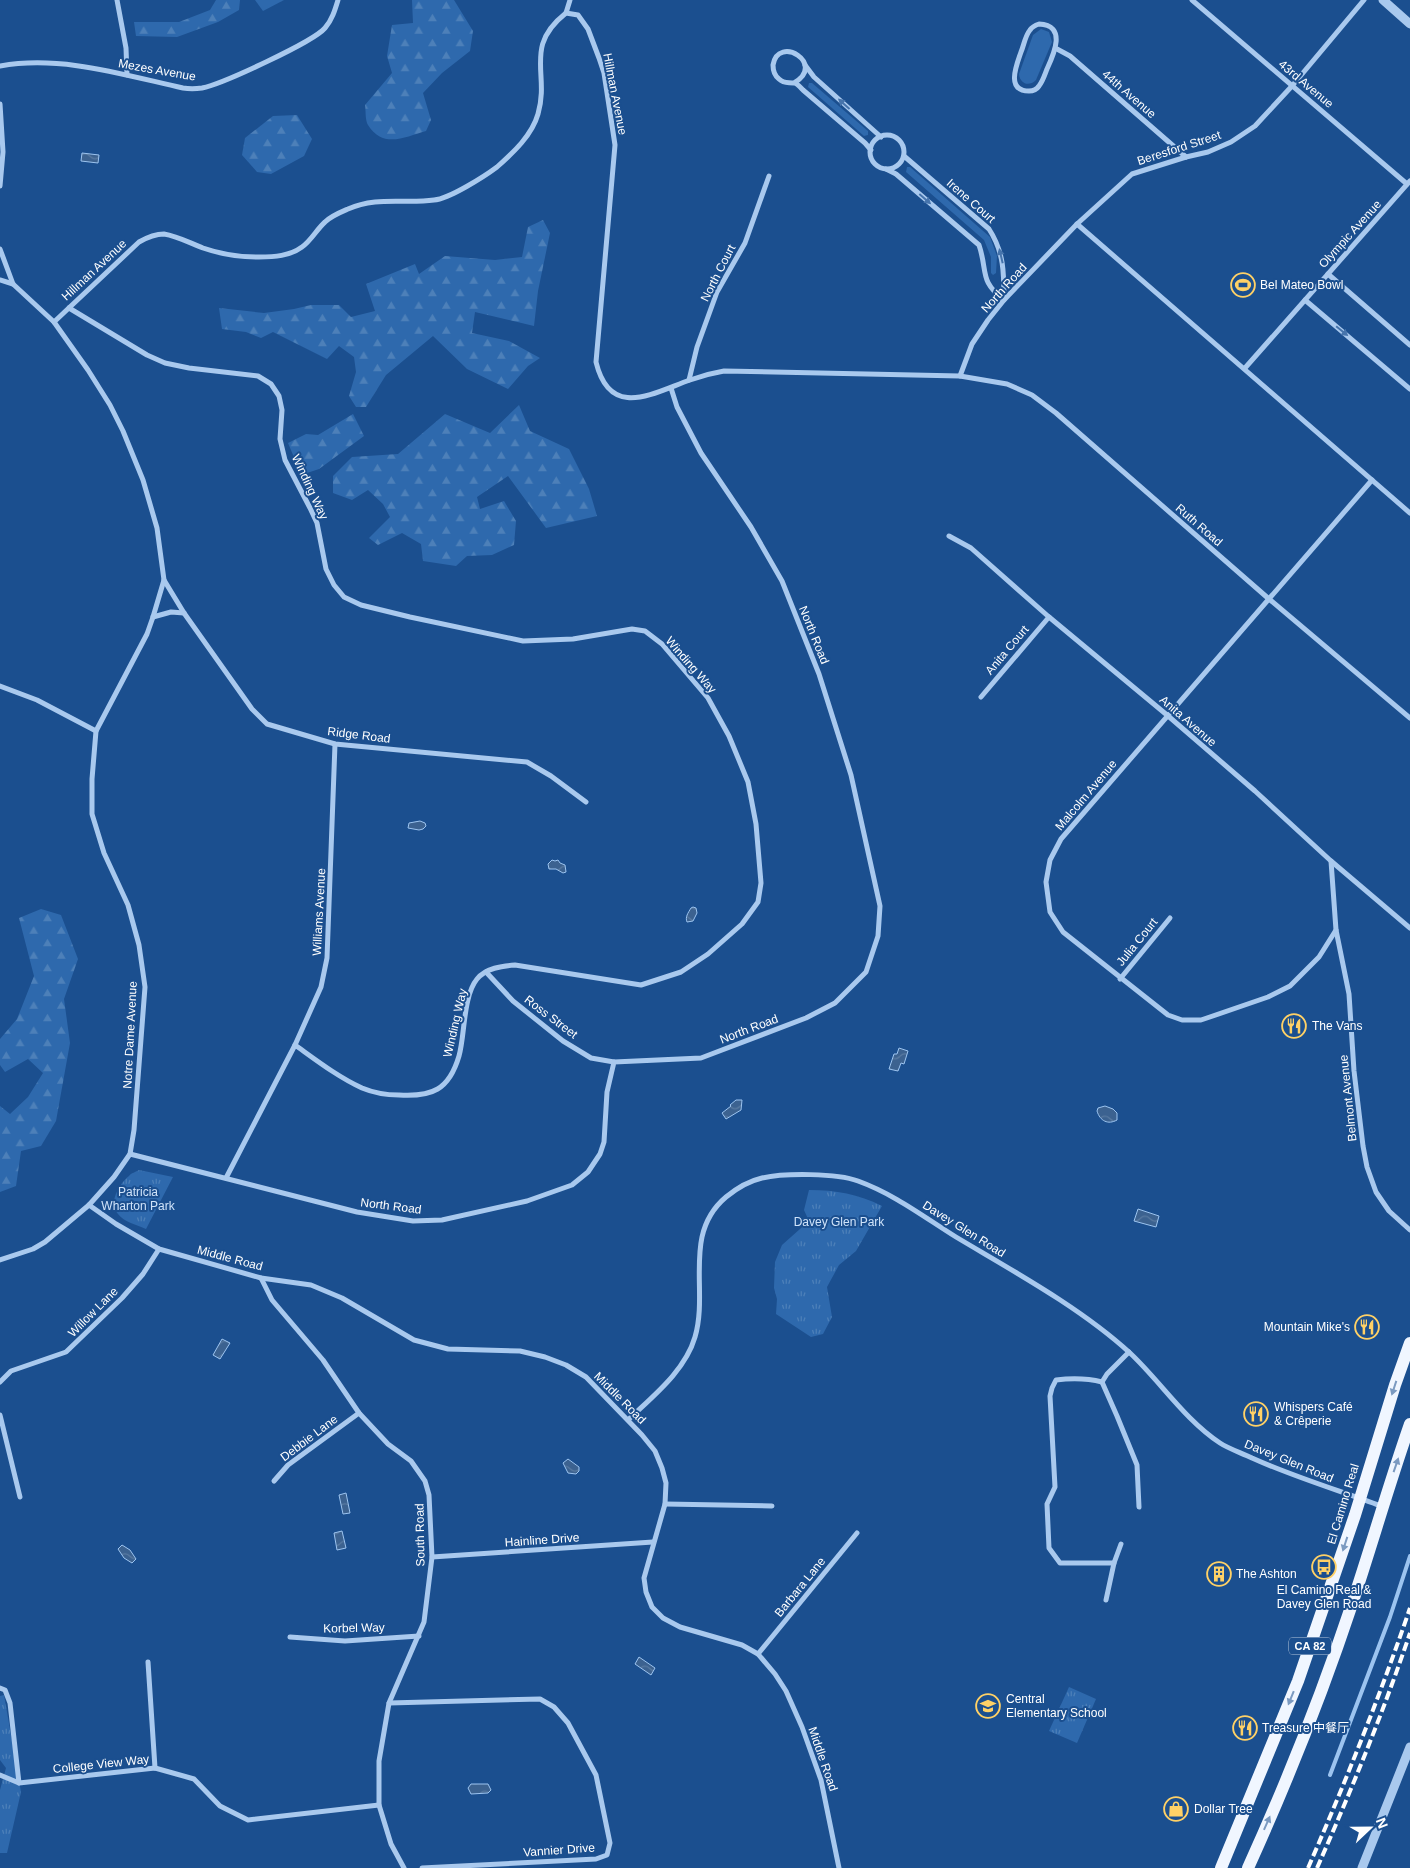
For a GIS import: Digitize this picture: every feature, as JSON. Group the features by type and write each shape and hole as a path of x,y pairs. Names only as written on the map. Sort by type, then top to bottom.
{"main road":[{"name":"El Camino Real","path":"1222,1868 1298,1681 1410,1342"},
{"name":"CA 82","path":"1248,1868 1290,1769 1352,1605 1382,1506 1410,1424"}],"street":[{"path":"117,0 126,48 127,76"},
{"name":"Mezes Avenue","path":"0,66 17,63 60,62 191,89 204,88 245,71 317,36 330,21 338,0"},
{"path":"566,13 570,0"},
{"name":"43rd Avenue","path":"1192,0 1409,183"},
{"name":"Beresford Street","path":"1077,224 1132,174 1208,152 1231,142 1255,126 1292,86 1364,0"},
{"path":"1383,0 1410,24"},
{"name":"Hillman Avenue","path":"54,322 111,266 139,242 151,236 162,234 176,237 222,253 258,257 285,256 303,247 327,220 349,208 371,201 436,200 454,193 496,168 526,138 538,114 541,94 540,58 544,37 554,23 566,13 578,15 588,29 595,44 604,74 615,145 597,344 596,362 599,374 604,384 618,396 632,398 650,396 671,388"},
{"path":"1046,24 1053,28 1056,36 1056,49 1039,86 1030,91 1017,87 1014,74 1026,36 1034,26 1046,24"},
{"name":"44th Avenue","path":"1056,49 1070,56 1186,157"},
{"path":"881,137 814,78 805,66 801,56 792,52 782,53 775,60 773,70 779,80 794,83 865,143 870,150 873,161 881,168 896,174 979,245 983,258 985,278 989,287 1004,300"},
{"path":"794,83 803,76 805,66"},
{"path":"0,104 4,152 0,186"},
{"path":"870,150 876,140 881,137 893,136 898,140 904,150 904,156 897,166 886,169"},
{"name":"Irene Court","path":"904,156 989,229 998,242 1002,260 1004,300"},
{"name":"North Court","path":"689,380 697,347 717,292 745,243 769,176"},
{"name":"Olympic Avenue","path":"1245,368 1409,183"},
{"path":"1077,224 1410,512"},
{"name":"North Road","path":"960,376 972,344 1004,300 1077,224"},
{"name":"Notre Dame Avenue","path":"0,249 12,284 54,322 88,370 110,405 123,431 143,480 157,528 164,580 146,634 96,731 92,779 92,814 104,853 128,905 139,945 145,987 134,1130 130,1154 114,1177 89,1204 45,1242 34,1249 0,1260"},
{"path":"1328,274 1410,345"},
{"path":"0,280 12,284"},
{"path":"1304,300 1410,389"},
{"name":"Winding Way","path":"69,308 147,355 165,363 189,368 258,376 271,384 279,396 282,410 280,439 285,460 317,523 326,569 334,585 344,597 362,605 410,617 523,640 574,639 632,629 645,631 662,644 708,698 729,736 748,782 756,824 761,883 758,902 742,924 708,954 681,972 641,985 515,965 500,967 486,972 477,979 470,995 459,1056 453,1074 439,1090 428,1094 417,1096 395,1095 378,1093 362,1088 329,1069 295,1045"},
{"path":"671,388 689,380 724,371 960,376"},
{"name":"Ruth Road","path":"960,376 1007,384 1032,395 1056,413 1269,599 1410,718"},
{"name":"North Road","path":"130,1154 357,1212 413,1221 442,1220 527,1201 572,1185 595,1164 604,1142 607,1092 614,1062 701,1058 806,1018 835,1003 866,972 878,936 880,906 853,784 819,674 782,581 751,527 701,453 677,407 671,388"},
{"name":"Malcolm Avenue","path":"1336,930 1319,956 1290,986 1268,997 1201,1020 1182,1020 1168,1015 1120,979 1063,932 1050,912 1046,882 1050,860 1061,839 1372,480"},
{"name":"Anita Avenue","path":"949,536 972,548 1049,617 1255,791 1331,861 1410,928"},
{"name":"Ridge Road","path":"164,580 184,613 252,709 267,724 336,744 527,762 586,802"},
{"path":"153,617 171,612 184,613"},
{"name":"Anita Court","path":"981,697 1049,617"},
{"path":"0,686 37,700 96,731"},
{"name":"Williams Avenue","path":"226,1178 295,1045 321,987 327,958 336,744"},
{"name":"Belmont Avenue","path":"1331,861 1336,930 1349,994 1354,1071 1367,1167 1376,1192 1389,1211 1410,1230"},
{"name":"Julia Court","path":"1120,979 1170,918"},
{"name":"Ross Street","path":"486,972 513,1001 563,1041 591,1058 614,1062"},
{"name":"Davey Glen Road","path":"628,1419 670,1379 690,1350 696,1335 698,1318 700,1248 711,1213 733,1192 743,1185 761,1178 784,1176 836,1177 859,1181 897,1199 1043,1290 1100,1329 1129,1352 1197,1424 1221,1444 1286,1473 1382,1506"},
{"name":"Middle Road","path":"89,1204 116,1224 159,1250 261,1278 311,1285 334,1295 414,1340 448,1349 520,1351 545,1356 566,1365 586,1377 628,1419 655,1451 662,1468 666,1483 665,1504 644,1578 646,1592 652,1606 664,1618 680,1627 742,1645 758,1654 775,1674 786,1691 812,1754 826,1800 840,1868"},
{"name":"Willow Lane","path":"0,1382 12,1372 66,1352 74,1346 122,1298 143,1274 159,1250"},
{"name":"South Road","path":"261,1278 272,1300 323,1360 358,1413 388,1444 411,1461 425,1481 429,1495 432,1557 424,1622 389,1703 379,1761 379,1805 391,1844 404,1868"},
{"path":"1102,1382 1107,1374 1129,1352"},
{"path":"1102,1382 1088,1378 1072,1378 1056,1380 1052,1388 1050,1396 1055,1487 1047,1504 1049,1548 1060,1562 1114,1563"},
{"path":"1102,1382 1137,1465 1139,1507"},
{"name":"Debbie Lane","path":"274,1481 288,1465 358,1413"},
{"path":"0,1415 20,1497"},
{"path":"665,1504 772,1506"},
{"name":"Barbara Lane","path":"758,1654 857,1533"},
{"name":"Hainline Drive","path":"432,1557 653,1542"},
{"path":"1106,1600 1114,1563 1121,1544"},
{"name":"Korbel Way","path":"290,1637 345,1640 419,1636"},
{"path":"148,1662 155,1768"},
{"path":"0,1688 5,1690 10,1703 19,1783"},
{"name":"Vannier Drive","path":"389,1703 540,1699 554,1707 568,1724 596,1775 610,1843 607,1854 596,1859 422,1868"},
{"path":"1362,1868 1410,1747"},
{"name":"College View Way","path":"0,1775 19,1783 155,1768 194,1779 220,1806 248,1820 379,1805"}],"green space":[{"path":"216,0 240,0 239,10 218,22 177,37 136,36 134,22 179,22 210,10"},
{"path":"255,0 284,0 263,11"},
{"path":"412,0 454,0 473,31 470,51 442,73 423,93 431,120 426,131 402,138 387,139 380,137 368,125 365,105 392,73 387,56 392,25 413,23"},
{"path":"1041,29 1049,32 1052,42 1036,80 1028,84 1021,80 1019,74 1033,35"},
{"path":"809,83 812,83 868,131 868,135 864,136 808,87"},
{"path":"297,115 312,139 304,156 271,174 257,172 242,155 245,138 273,116"},
{"path":"907,167 910,167 990,237 997,256 996,273 993,275 991,273 991,257 984,240 906,172"},
{"path":"543,220 550,233 538,291 534,326 475,312 472,333 509,341 540,358 528,366 508,389 467,369 433,336 386,375 366,407 356,407 349,396 356,372 354,357 339,346 327,359 273,332 261,338 246,332 222,329 219,308 264,313 311,305 339,305 351,317 375,311 366,284 415,264 419,274 445,256 495,260 522,257 528,227"},
{"path":"519,405 530,431 569,449 589,489 597,516 546,528 508,476 477,497 480,509 504,501 516,521 514,545 492,555 467,556 456,566 423,561 421,544 402,533 378,545 369,538 390,517 383,504 368,490 352,500 333,493 333,476 352,457 398,454 445,414 490,433"},
{"path":"353,414 364,436 319,469 307,473 296,462 288,443 306,434 318,435"},
{"path":"41,909 61,915 78,959 64,999 70,1043 56,1121 41,1146 21,1151 16,1186 0,1192 0,1106 10,1114 28,1097 43,1073 28,1059 5,1072 0,1065 0,1039 17,1019 34,976 19,918"},
{"name":"Patricia Wharton Park","path":"139,1170 173,1177 146,1229 124,1219 115,1210 114,1205 118,1189 125,1179"},
{"name":"Davey Glen Park","path":"809,1190 847,1194 864,1198 882,1206 856,1251 839,1265 827,1287 832,1317 823,1334 811,1337 776,1314 777,1299 774,1288 775,1262 782,1245 809,1221 804,1210"},
{"path":"1069,1687 1096,1699 1077,1743 1049,1731"},
{"path":"4,1695 21,1792 7,1853 0,1853 0,1790 6,1768 0,1760 0,1696"}],"water":[{"path":"82,153 99,155 98,163 81,161"},
{"path":"420,821 425,823 426,826 423,829 408,828 409,823"},
{"path":"552,860 558,860 565,865 566,872 563,873 556,869 549,869 548,864"},
{"path":"693,907 696,908 697,913 693,921 687,922 687,915"},
{"path":"899,1048 908,1051 904,1064 901,1063 898,1071 889,1069 894,1054 897,1054"},
{"path":"736,1100 742,1100 741,1110 726,1119 722,1113"},
{"path":"1105,1106 1117,1113 1117,1120 1108,1122 1100,1117 1097,1111 1098,1108"},
{"path":"1138,1209 1159,1216 1156,1227 1134,1221"},
{"path":"222,1339 230,1343 220,1359 213,1355"},
{"path":"568,1459 579,1467 579,1471 576,1474 568,1473 563,1463"},
{"path":"346,1493 350,1513 343,1514 339,1495"},
{"path":"342,1531 346,1548 337,1550 334,1533"},
{"path":"122,1545 130,1550 136,1559 132,1563 124,1558 118,1549"},
{"path":"639,1657 655,1668 651,1675 635,1664"},
{"path":"471,1784 488,1784 491,1790 488,1793 471,1794 468,1788"}],"waterway":[{"path":"1330,1775 1390,1617 1410,1556"}],"railway":[{"path":"1308,1868 1362,1739 1410,1608"},
{"path":"1317,1868 1366,1752 1410,1633"}],"place":[{"name":"Bel Mateo Bowl","path":"1243,285"},
{"name":"The Vans","path":"1294,1026"},
{"name":"Mountain Mike's","path":"1367,1327"},
{"name":"Whispers Café & Crêperie","path":"1256,1414"},
{"name":"El Camino Real & Davey Glen Road","path":"1324,1567"},
{"name":"The Ashton","path":"1219,1574"},
{"name":"Central Elementary School","path":"988,1706"},
{"name":"Treasure 中餐厅","path":"1245,1728"},
{"name":"Dollar Tree","path":"1176,1809"}]}
